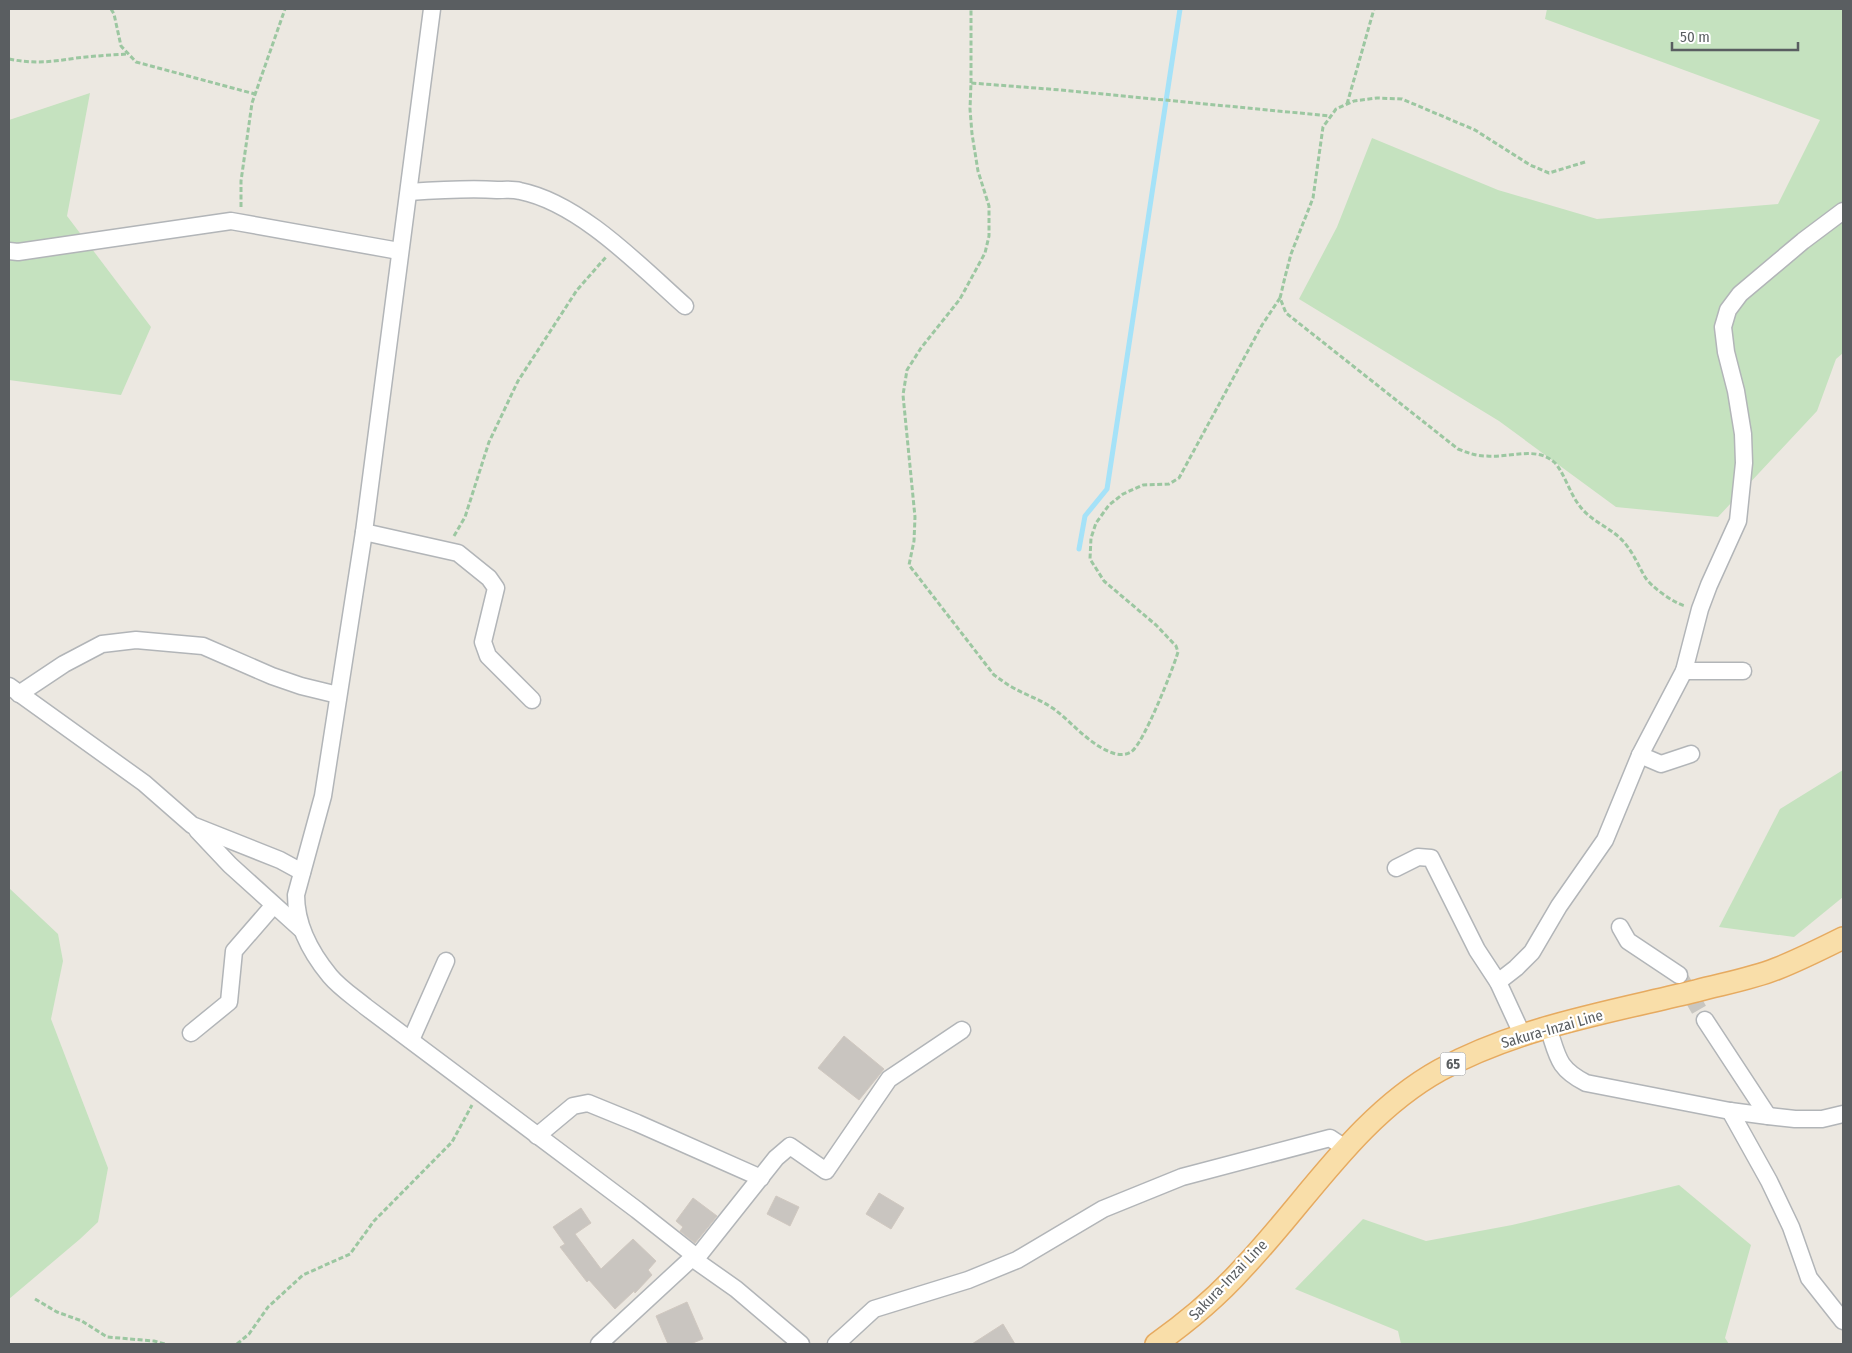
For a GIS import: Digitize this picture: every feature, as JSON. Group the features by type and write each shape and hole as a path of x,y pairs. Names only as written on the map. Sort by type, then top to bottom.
{"main road":[{"name":"Sakura-Inzai Line","path":"1156,1344 1189,1320 1243,1269 1345,1148 1373,1120 1439,1071 1477,1052 1522,1034 1774,970 1843,938"}],"street":[{"path":"432,9 399,251 364,532 321,805 296,896 296,912 302,930 313,951 331,977 366,1007 637,1210 694,1255 694,1259 736,1289 801,1344"},
{"path":"408,192 474,188 518,190 543,197 575,215 616,245 685,306"},
{"path":"1498,982 1532,952 1559,906 1604,840 1640,755 1684,671 1700,609 1709,585 1736,528 1741,500 1744,463 1743,434 1736,391 1726,352 1723,327 1728,310 1740,294 1803,241 1843,211"},
{"path":"9,252 231,220 399,251"},
{"path":"364,532 458,553 489,578 496,588 483,642 488,656 532,700"},
{"path":"302,930 273,906 192,825 144,783 14,690 102,644 136,640 203,646 272,676 338,695"},
{"path":"1684,671 1743,671"},
{"path":"1640,755 1661,764 1691,754"},
{"path":"192,825 280,860 302,872"},
{"path":"1396,868 1418,857 1431,858 1477,950 1498,982 1522,1034"},
{"path":"191,1034 229,1002 234,951 273,906"},
{"path":"1620,927 1628,941 1679,975"},
{"path":"411,1040 446,961"},
{"path":"1705,1020 1768,1116"},
{"path":"1548,1027 1562,1066 1570,1075 1586,1083 1730,1111 1795,1120 1822,1119 1843,1114"},
{"path":"599,1344 694,1259 776,1158 790,1146 826,1171 889,1079 962,1030"},
{"path":"537,1136 573,1106 588,1103 761,1178"},
{"path":"1730,1111 1769,1181 1809,1278 1843,1322"},
{"path":"836,1344 874,1309 968,1280 1017,1260 1103,1209 1182,1177 1330,1138 1345,1148"}],"path":[{"path":"111,9 114,14 121,46 136,62 255,94"},
{"path":"241,222 241,181 252,102 285,9"},
{"path":"971,9 972,134 978,171 989,206 989,236 985,253 960,299 921,348 907,370 903,395 915,517 914,541 909,565 994,675 1010,687 1042,701 1099,746 1122,755 1132,752 1143,736 1178,652 1176,646 1156,624 1104,581 1090,559 1091,538 1096,523 1109,505 1123,494 1144,485 1169,484 1179,478 1262,325 1280,298 1291,254 1313,198 1323,127 1330,116 1336,109 1354,101 1376,98 1402,99 1476,130 1530,165 1549,173 1585,162"},
{"path":"1347,104 1374,9"},
{"path":"9,59 51,63 77,58 128,54"},
{"path":"971,83 1330,116"},
{"path":"444,550 465,516 489,442 518,381 577,290 616,245"},
{"path":"1280,298 1286,313 1458,448 1474,455 1489,457 1535,453 1552,460 1556,463 1580,507 1594,520 1622,540 1634,556 1646,579 1681,605 1700,609"},
{"path":"237,1344 249,1334 268,1307 303,1275 350,1254 374,1221 452,1142 480,1092"},
{"path":"35,1299 57,1312 82,1321 106,1337 154,1341 164,1344"}],"green space":[{"path":"1547,9 1843,9 1843,353 1836,359 1817,411 1718,517 1616,507 1499,421 1299,299 1337,227 1372,138 1498,190 1597,219 1778,204 1820,120 1545,19"},
{"path":"90,93 67,216 151,327 121,395 9,380 9,120"},
{"path":"1843,770 1843,897 1794,937 1719,927 1780,809"},
{"path":"9,888 58,934 63,961 51,1019 108,1168 98,1222 9,1299"},
{"path":"1679,1185 1751,1245 1725,1338 1729,1344 1401,1344 1398,1331 1295,1289 1363,1219 1426,1241 1512,1225"}],"building":[{"path":"844,1036 884,1069 859,1100 818,1068"},
{"path":"879,1193 904,1208 891,1229 866,1214"},
{"path":"776,1196 799,1207 790,1226 767,1214"},
{"path":"693,1198 717,1216 695,1243 680,1231 683,1227 676,1221"},
{"path":"581,1208 591,1223 575,1234 601,1269 633,1239 656,1261 648,1270 652,1275 635,1293 634,1291 615,1309 589,1280 587,1282 560,1247 565,1244 553,1227"},
{"path":"687,1302 703,1339 690,1344 668,1344 656,1316"},
{"path":"1003,1324 1015,1344 972,1344"}],"waterway":[{"path":"1079,549 1085,516 1107,489 1180,9"}],"tunnel":[{"path":"1679,975 1705,1020"}]}
